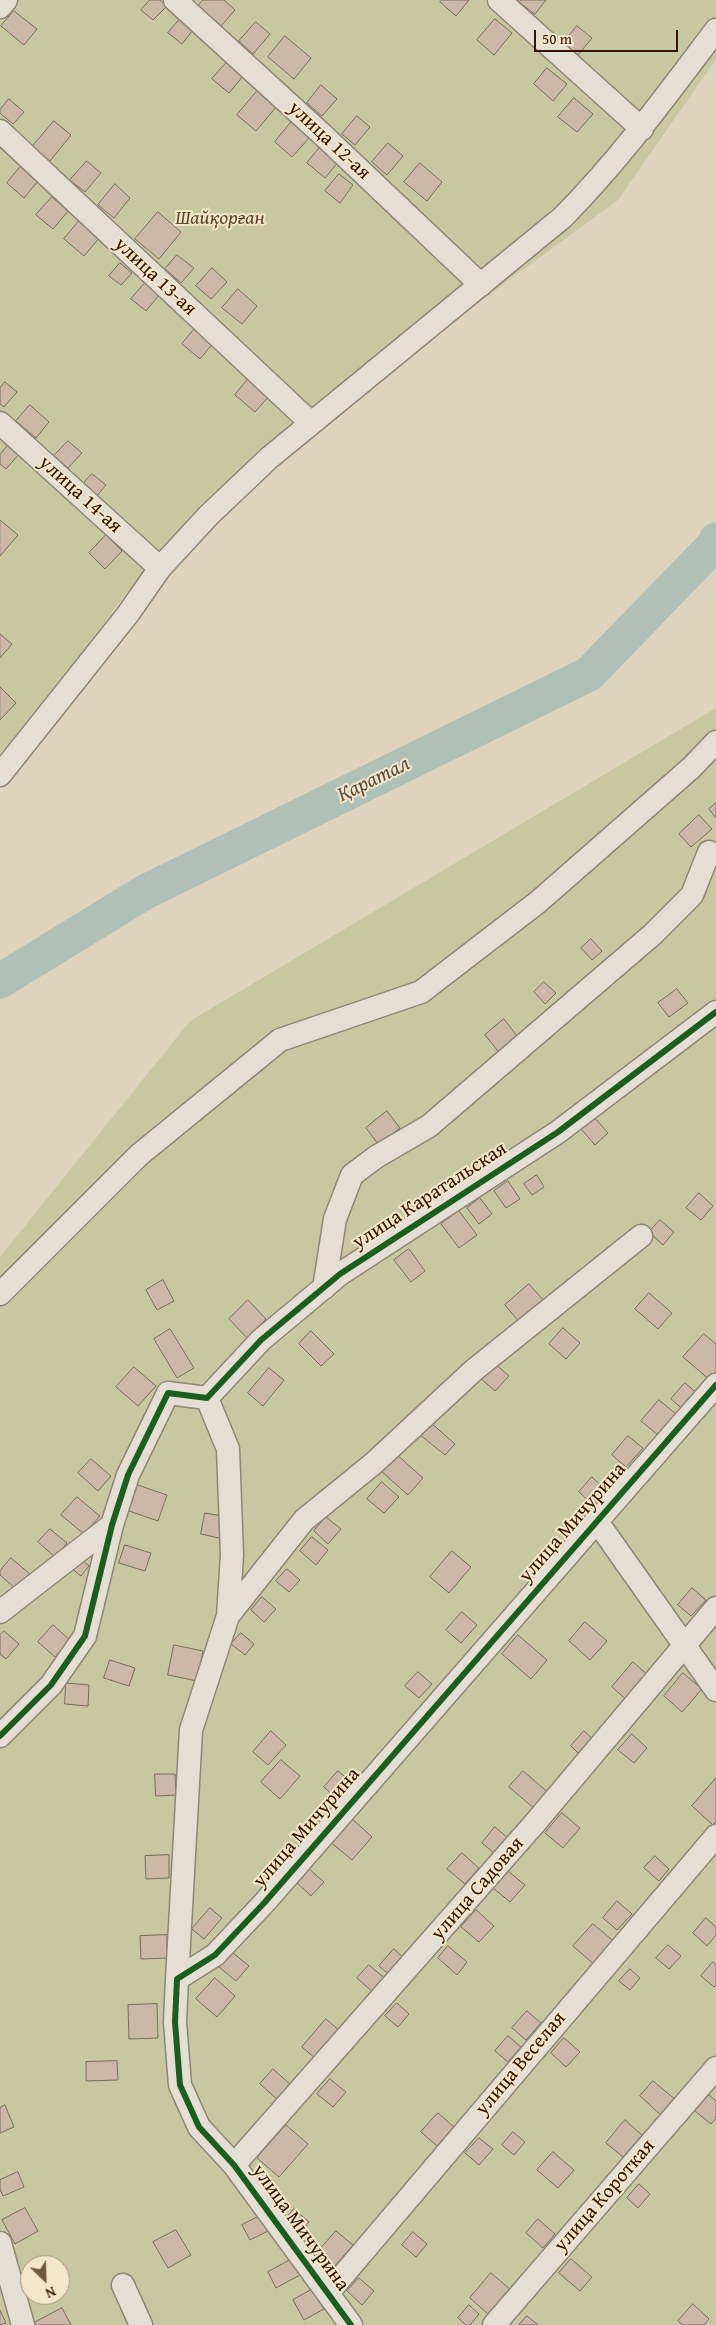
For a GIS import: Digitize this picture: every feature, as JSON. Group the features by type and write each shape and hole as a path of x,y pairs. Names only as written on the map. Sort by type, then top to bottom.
{"street":[{"path":"0,7 6,0"},
{"name":"улица 12-ая","path":"175,0 324,136 481,285"},
{"path":"499,0 642,129"},
{"path":"2,767 128,614 160,568 208,516 269,458 563,216 602,177 642,129 716,30"},
{"name":"улица 13-ая","path":"0,131 311,424"},
{"name":"улица 14-ая","path":"0,423 160,568"},
{"path":"0,1294 139,1155 280,1040 421,992 538,902 691,768 716,742"},
{"path":"324,1288 335,1220 352,1174 376,1156 429,1126 652,934 692,895 709,852"},
{"name":"улица Каратальская","path":"207,1398 261,1340 340,1274 558,1132 716,1012"},
{"path":"228,1616 304,1520 374,1463 474,1370 641,1236"},
{"name":"улица Мичурина","path":"351,2325 234,2165 199,2127 180,2085 175,2022 178,1979 215,1956 716,1385"},
{"path":"0,1736 51,1685 85,1636 112,1525 128,1475 168,1393 207,1398 228,1449 232,1555 228,1616 191,1730 178,1979"},
{"path":"596,1520 716,1690"},
{"path":"0,1612 112,1525"},
{"name":"улица Садовая","path":"234,2165 535,1823 716,1608"},
{"name":"улица Веселая","path":"328,2293 716,1836"},
{"name":"улица Короткая","path":"494,2325 716,2068"},
{"path":"0,2243 23,2325"},
{"path":"123,2285 141,2325"}],"green space":[{"name":"Шайқорған","path":"0,0 716,0 716,59 618,200 224,489 127,592 0,766"},
{"path":"716,708 716,2325 0,2325 0,1257 190,1021"}],"building":[{"path":"150,0 160,0 167,6 153,20 141,10"},
{"path":"203,0 224,0 235,10 221,26 198,6"},
{"path":"442,0 469,0 456,16 440,2"},
{"path":"517,0 546,0 535,14"},
{"path":"14,11 37,29 24,45 1,26"},
{"path":"180,19 193,30 182,44 168,33"},
{"path":"495,19 512,33 494,55 477,40"},
{"path":"256,22 270,34 253,54 239,41"},
{"path":"577,26 592,38 578,55 563,43"},
{"path":"285,36 311,58 294,79 268,57"},
{"path":"227,62 243,76 229,93 212,79"},
{"path":"547,68 567,84 553,101 534,84"},
{"path":"321,85 337,99 322,116 307,103"},
{"path":"258,90 277,106 256,131 237,115"},
{"path":"574,98 593,114 577,132 558,117"},
{"path":"9,99 24,112 13,124 0,113 0,110"},
{"path":"357,116 370,127 355,145 342,134"},
{"path":"54,121 71,135 50,161 32,147"},
{"path":"292,121 310,137 292,157 275,142"},
{"path":"388,143 403,156 387,175 372,162"},
{"path":"321,146 339,161 325,178 307,163"},
{"path":"87,161 101,173 85,192 70,180"},
{"path":"420,163 442,182 427,201 404,182"},
{"path":"21,166 38,181 24,198 7,183"},
{"path":"339,174 353,185 340,203 325,191"},
{"path":"115,184 130,198 114,218 98,205"},
{"path":"52,197 68,211 53,229 36,215"},
{"path":"158,212 181,232 159,259 135,239"},
{"path":"80,220 100,237 84,256 64,239"},
{"path":"177,255 194,268 181,283 165,269"},
{"path":"120,263 132,273 121,285 109,276"},
{"path":"212,268 227,282 211,299 196,286"},
{"path":"145,283 159,295 146,311 131,299"},
{"path":"238,289 257,306 242,324 222,308"},
{"path":"197,326 215,341 200,359 182,344"},
{"path":"249,378 270,395 255,412 235,395"},
{"path":"5,382 17,392 4,407 0,404 0,388"},
{"path":"30,405 49,422 36,438 16,421"},
{"path":"68,441 82,453 68,468 54,456"},
{"path":"8,445 19,454 6,469 0,464 0,455"},
{"path":"92,474 106,485 96,497 82,485"},
{"path":"0,520 18,535 0,556"},
{"path":"106,535 122,551 105,569 89,553"},
{"path":"0,634 12,644 0,658"},
{"path":"0,687 16,703 0,720"},
{"path":"716,803 716,818 709,809"},
{"path":"699,815 712,829 691,847 679,834"},
{"path":"591,939 602,951 592,960 581,948"},
{"path":"544,982 556,993 545,1004 534,992"},
{"path":"677,989 688,1003 669,1017 658,1003"},
{"path":"504,1019 521,1041 502,1056 485,1035"},
{"path":"387,1111 400,1128 378,1144 366,1128"},
{"path":"594,1117 608,1133 595,1145 581,1129"},
{"path":"537,1175 544,1187 532,1195 524,1184"},
{"path":"508,1181 520,1199 506,1208 494,1191"},
{"path":"699,1193 713,1206 701,1220 686,1208"},
{"path":"480,1198 492,1214 479,1224 467,1208"},
{"path":"459,1211 477,1235 459,1248 441,1224"},
{"path":"660,1220 674,1232 663,1245 649,1232"},
{"path":"409,1249 425,1271 411,1282 394,1260"},
{"path":"163,1280 174,1301 157,1310 146,1290"},
{"path":"529,1284 545,1302 520,1323 505,1305"},
{"path":"649,1293 672,1313 658,1329 635,1309"},
{"path":"248,1300 266,1319 247,1338 229,1319"},
{"path":"563,1328 580,1343 566,1359 549,1344"},
{"path":"170,1329 194,1368 177,1378 154,1339"},
{"path":"311,1331 334,1354 321,1366 299,1344"},
{"path":"704,1334 716,1344 716,1375 711,1381 683,1357"},
{"path":"492,1361 509,1376 495,1391 478,1376"},
{"path":"134,1367 156,1386 138,1406 116,1387"},
{"path":"269,1368 284,1380 263,1406 248,1393"},
{"path":"685,1383 699,1395 685,1411 671,1399"},
{"path":"659,1400 676,1414 658,1435 641,1421"},
{"path":"430,1422 455,1444 445,1455 419,1434"},
{"path":"628,1436 643,1448 626,1467 612,1455"},
{"path":"396,1454 423,1478 408,1495 381,1471"},
{"path":"91,1459 111,1476 98,1491 78,1473"},
{"path":"592,1477 606,1490 593,1505 579,1492"},
{"path":"382,1482 399,1497 384,1513 367,1499"},
{"path":"135,1484 167,1495 158,1521 126,1510"},
{"path":"77,1497 100,1516 84,1534 61,1515"},
{"path":"205,1513 228,1517 223,1539 201,1534"},
{"path":"326,1517 341,1529 328,1544 314,1531"},
{"path":"50,1529 67,1543 55,1557 38,1542"},
{"path":"312,1537 328,1550 316,1565 300,1551"},
{"path":"125,1545 151,1553 145,1571 119,1563"},
{"path":"452,1551 471,1567 449,1593 430,1577"},
{"path":"79,1557 89,1566 81,1576 70,1567"},
{"path":"11,1558 30,1574 16,1589 0,1575 0,1571"},
{"path":"287,1569 300,1580 289,1592 276,1581"},
{"path":"692,1588 706,1600 691,1616 678,1605"},
{"path":"262,1597 276,1609 264,1622 251,1610"},
{"path":"462,1612 477,1625 461,1643 446,1630"},
{"path":"585,1622 607,1641 590,1660 569,1641"},
{"path":"53,1625 70,1640 55,1657 38,1642"},
{"path":"4,1631 19,1644 6,1659 0,1654 0,1635"},
{"path":"241,1633 254,1644 245,1655 231,1644"},
{"path":"518,1635 547,1660 531,1679 502,1654"},
{"path":"174,1645 203,1651 197,1681 168,1675"},
{"path":"110,1660 135,1668 129,1686 104,1678"},
{"path":"633,1662 650,1677 628,1701 612,1687"},
{"path":"418,1672 432,1684 419,1698 405,1686"},
{"path":"683,1673 702,1689 682,1712 664,1696"},
{"path":"66,1683 89,1685 88,1706 65,1704"},
{"path":"271,1731 286,1745 268,1765 253,1752"},
{"path":"584,1731 596,1742 583,1758 571,1746"},
{"path":"632,1734 647,1748 634,1763 618,1750"},
{"path":"281,1760 300,1776 280,1799 261,1782"},
{"path":"338,1771 354,1784 339,1801 324,1787"},
{"path":"523,1771 550,1794 536,1810 509,1787"},
{"path":"155,1774 175,1774 176,1795 156,1796"},
{"path":"716,1778 716,1821 713,1825 692,1806"},
{"path":"562,1813 580,1828 563,1848 545,1833"},
{"path":"350,1817 372,1837 352,1860 329,1841"},
{"path":"495,1827 508,1838 494,1853 482,1843"},
{"path":"462,1853 479,1868 465,1884 447,1869"},
{"path":"169,1855 169,1878 146,1879 145,1856"},
{"path":"655,1856 669,1869 659,1881 644,1868"},
{"path":"308,1868 324,1882 311,1896 296,1882"},
{"path":"508,1871 525,1885 510,1902 493,1888"},
{"path":"617,1901 632,1914 617,1930 603,1918"},
{"path":"210,1908 222,1918 204,1939 192,1929"},
{"path":"476,1910 494,1926 479,1942 461,1927"},
{"path":"706,1918 716,1927 716,1935 707,1946 693,1933"},
{"path":"593,1924 617,1944 597,1967 573,1946"},
{"path":"167,1935 167,1958 141,1959 140,1936"},
{"path":"668,1945 681,1956 669,1969 656,1958"},
{"path":"448,1946 467,1962 457,1975 438,1958"},
{"path":"394,1949 406,1960 392,1977 379,1966"},
{"path":"232,1952 249,1966 236,1981 219,1967"},
{"path":"713,1962 716,1965 716,1985 714,1987 701,1976"},
{"path":"369,1965 388,1981 376,1995 357,1978"},
{"path":"630,1969 640,1978 630,1990 619,1981"},
{"path":"215,1978 235,1996 217,2017 196,1999"},
{"path":"397,2003 409,2014 398,2027 385,2016"},
{"path":"157,2004 158,2038 129,2039 128,2005"},
{"path":"527,2011 541,2023 526,2040 512,2028"},
{"path":"326,2019 341,2032 317,2060 302,2047"},
{"path":"508,2036 521,2047 508,2062 495,2051"},
{"path":"564,2038 580,2052 566,2067 551,2053"},
{"path":"117,2061 118,2080 86,2081 86,2062"},
{"path":"273,2069 291,2085 278,2100 260,2084"},
{"path":"330,2079 346,2092 333,2107 317,2094"},
{"path":"653,2081 676,2100 662,2116 640,2096"},
{"path":"709,2095 716,2101 716,2118 711,2124 695,2111"},
{"path":"5,2105 14,2127 0,2133 0,2108"},
{"path":"438,2113 454,2127 437,2146 421,2132"},
{"path":"625,2120 642,2135 623,2157 606,2143"},
{"path":"286,2125 308,2144 279,2177 257,2158"},
{"path":"513,2132 525,2142 514,2155 502,2145"},
{"path":"479,2138 493,2149 479,2165 465,2153"},
{"path":"553,2152 574,2170 558,2188 537,2170"},
{"path":"18,2172 24,2187 3,2196 0,2189 0,2180"},
{"path":"639,2184 650,2194 638,2208 627,2198"},
{"path":"25,2208 38,2231 15,2244 2,2220"},
{"path":"294,2209 309,2222 297,2237 282,2223"},
{"path":"260,2216 268,2231 250,2240 242,2225"},
{"path":"538,2219 555,2234 543,2248 526,2233"},
{"path":"176,2230 191,2255 168,2268 153,2242"},
{"path":"336,2231 353,2245 333,2268 316,2254"},
{"path":"413,2232 427,2244 416,2257 402,2245"},
{"path":"292,2259 300,2275 276,2288 268,2272"},
{"path":"571,2259 592,2277 580,2291 559,2273"},
{"path":"491,2273 511,2290 489,2315 470,2298"},
{"path":"359,2278 374,2291 362,2305 347,2291"},
{"path":"313,2289 324,2309 304,2320 293,2300"},
{"path":"693,2304 709,2319 704,2325 683,2325 678,2321"},
{"path":"469,2305 479,2314 470,2325 466,2325 458,2318"},
{"path":"62,2308 71,2325 35,2325 34,2323"},
{"path":"0,2310 6,2323 0,2325"},
{"path":"527,2316 538,2325 519,2325"}],"waterway":[{"name":"Қаратал","path":"0,981 145,892 589,674 715,544 716,540"}],"cycle path":[{"path":"0,1736 51,1685 85,1636 112,1525 128,1475 168,1393 207,1398 261,1340 340,1274 558,1132 716,1012"},
{"path":"351,2325 234,2165 199,2127 180,2085 175,2022 177,1979 215,1955 265,1902 716,1385"}]}
